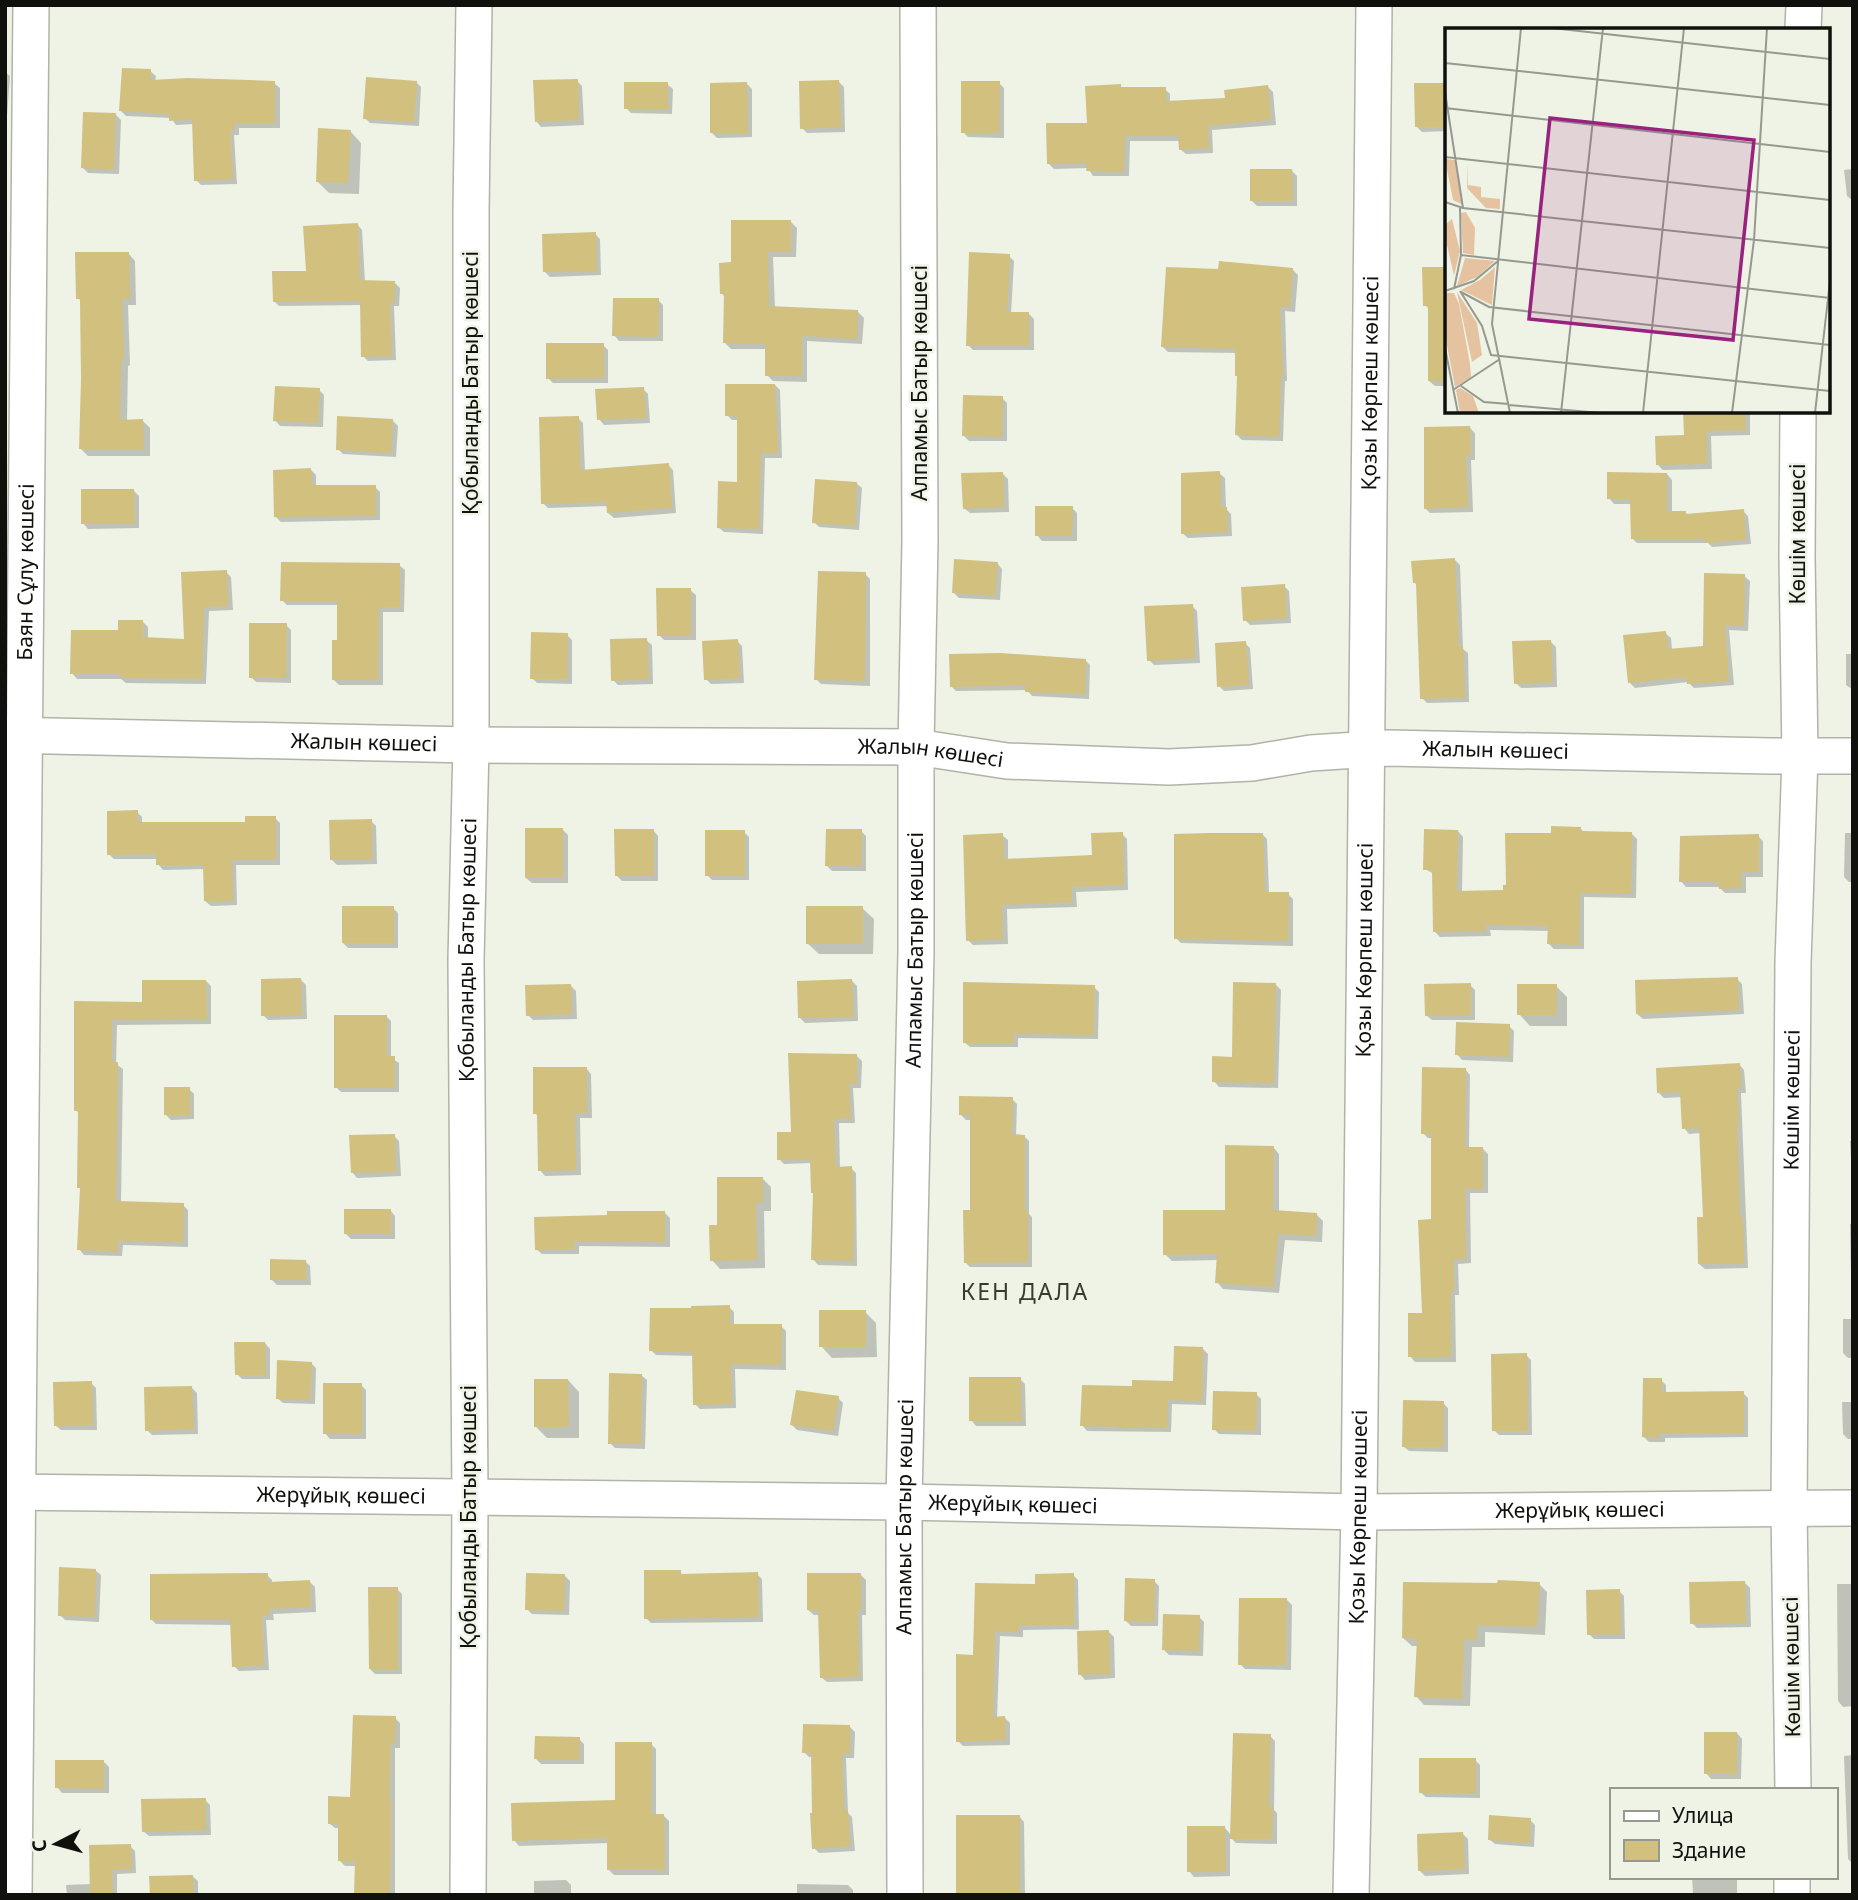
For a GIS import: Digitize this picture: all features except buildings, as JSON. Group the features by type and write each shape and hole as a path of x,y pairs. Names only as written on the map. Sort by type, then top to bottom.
{"street":[{"name":"Баян Сұлу көшесі","path":"14,1895 11,1492 14,735 30,5"},
{"name":"Қобыланды Батыр көшесі","path":"468,1895 470,1497 466,960 471,745 474,5"},
{"name":"Алпамыс Батыр көшесі","path":"905,1895 904,1502 916,965 920,541 918,5"},
{"name":"Қозы Көрпеш көшесі","path":"1351,1895 1359,1512 1374,5"},
{"path":"1803,28 1804,5"},
{"name":"Көшім көшесі","path":"1793,1788 1789,1509 1793,963 1800,756 1798,413"},
{"name":"Жалын көшесі","path":"14,735 471,745 916,747 1007,761 1157,767 1252,763 1311,753 1367,750 1853,756"},
{"name":"Жерұйық көшесі","path":"11,1492 904,1502 1359,1512 1853,1508"}],"district":[{"name":"КЕН ДАЛА","path":"1025,1292"}]}
